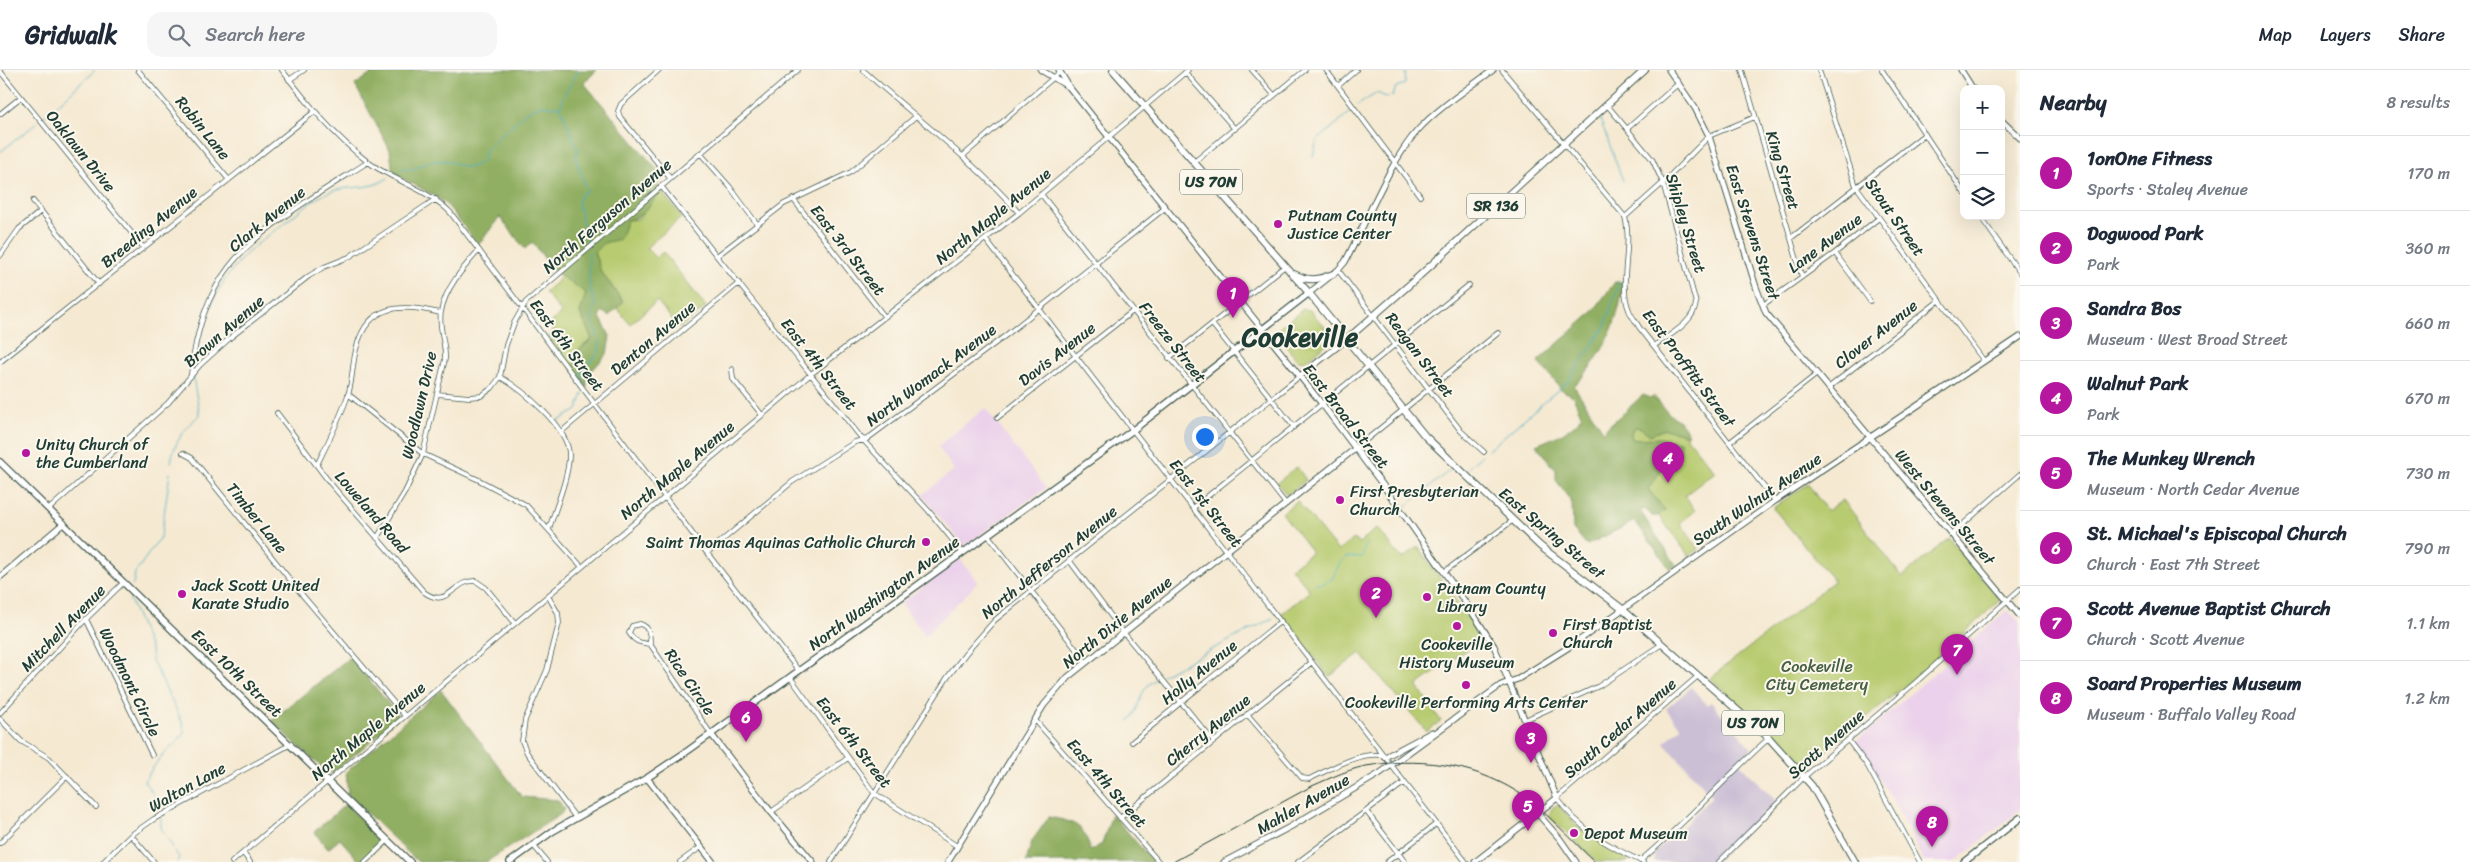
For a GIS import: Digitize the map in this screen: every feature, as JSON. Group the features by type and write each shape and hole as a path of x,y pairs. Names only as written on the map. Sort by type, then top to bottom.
{"main road":[{"name":"East Spring Street","path":"1113,70 1309,293 1425,436 1512,521 1553,556 1621,608"},
{"name":"SR 136","path":"1346,340 1645,70"},
{"path":"1291,273 1306,280 1315,280 1336,272"},
{"name":"North Washington Avenue","path":"510,862 576,818 647,778 711,734 1133,430 1192,386 1309,293"},
{"name":"East 10th Street","path":"0,462 410,862"},
{"name":"US 70N","path":"1621,608 1769,738 1804,777 1827,810 1855,862"},
{"path":"1964,862 2020,818"}],"street":[{"name":"Robin Lane","path":"138,70 229,180"},
{"name":"East 6th Street","path":"282,70 314,112 368,162 436,199 450,212 707,554 799,671"},
{"path":"289,80 304,70"},
{"path":"660,70 621,104 618,111 620,117 670,178"},
{"name":"North Ferguson Avenue","path":"500,377 506,345 523,307 670,178 798,70"},
{"path":"864,70 914,117 964,156 990,180 1019,213"},
{"name":"East Broad Street","path":"1041,70 1069,87 1322,404 1356,448 1444,572 1490,639 1557,798"},
{"path":"1252,70 1274,95"},
{"path":"1194,162 1305,70"},
{"path":"1326,70 1396,161 1420,196"},
{"path":"1338,86 1356,70"},
{"path":"1309,293 1336,272 1356,241 1396,161 1418,129 1493,70"},
{"path":"1502,70 1625,217 1663,183 1709,136 1754,117"},
{"name":"East Stevens Street","path":"1669,70 1695,108 1709,136 1762,305 1771,320 1871,437"},
{"name":"King Street","path":"1742,70 1754,117 1802,277"},
{"name":"Stout Street","path":"1819,70 1856,186 1984,361"},
{"path":"1882,70 1960,187"},
{"path":"1961,70 1970,85"},
{"name":"Oaklawn Drive","path":"0,71 143,247"},
{"path":"964,156 1060,71 1069,87"},
{"path":"1186,71 1235,129"},
{"name":"North Maple Avenue","path":"232,862 811,374 884,316 986,240 1186,71"},
{"path":"1628,128 1679,83"},
{"path":"0,114 21,97"},
{"name":"Shipley Street","path":"1607,105 1652,159 1663,183 1696,303 1695,312 1690,319 1654,346"},
{"name":"Breeding Avenue","path":"0,362 314,112"},
{"path":"718,255 757,224 793,199 851,172 914,117"},
{"path":"2005,124 2020,138"},
{"path":"1791,238 1924,134"},
{"path":"700,153 730,187 757,224"},
{"name":"Clark Avenue","path":"191,374 198,330 206,308 228,268 239,255 277,224 368,162"},
{"name":"East 4th Street","path":"661,186 718,255 862,440 928,510 963,553"},
{"name":"Freeze Street","path":"1041,194 1286,504"},
{"name":"Brown Avenue","path":"49,509 168,403 180,391 191,374 231,337 308,276 349,257 436,199"},
{"name":"East 3rd Street","path":"793,199 884,316"},
{"path":"33,201 99,284"},
{"name":"North Womack Avenue","path":"707,554 792,482 855,442 867,439 1039,309 1165,208"},
{"path":"0,256 19,229 41,211"},
{"name":"East Proffitt Street","path":"1625,217 1629,238 1626,294 1629,310 1654,346 1775,501"},
{"name":"Lane Avenue","path":"1762,305 1835,253 1879,218"},
{"path":"1983,220 2020,273"},
{"name":"East 1st Street","path":"986,240 1466,862"},
{"path":"440,313 458,274 479,250"},
{"path":"1835,253 1870,301"},
{"path":"1169,358 1285,265"},
{"name":"Reagan Street","path":"1336,272 1374,316 1461,431 1484,452"},
{"name":"Denton Avenue","path":"561,432 739,283"},
{"path":"1193,508 1469,285"},
{"name":"Clover Avenue","path":"1828,388 1940,300"},
{"name":"Loweland Road","path":"440,313 415,307 400,306 380,314 370,323 362,333 357,346 348,394 317,465 330,483 428,595 441,598 466,582 476,581 486,588 514,623"},
{"name":"Davis Avenue","path":"996,418 1133,311"},
{"name":"Woodlawn Drive","path":"377,538 405,492 423,454 446,347 440,313"},
{"path":"1212,324 1294,427"},
{"path":"1356,448 1498,334"},
{"name":"South Walnut Avenue","path":"1446,724 1501,685 1509,683 1571,646 1621,608 1775,501 2020,337"},
{"path":"1300,376 1346,340"},
{"path":"732,369 733,379 762,415"},
{"name":"Clover Avenue","path":"1730,442 1817,374"},
{"name":"North Jefferson Avenue","path":"831,862 966,652 995,620 1300,376"},
{"path":"437,394 469,397 481,396 492,388 500,377 513,384 561,432 568,445 568,463 549,529"},
{"path":"348,394 423,454 526,505 582,567"},
{"path":"277,413 317,465"},
{"name":"West Stevens Street","path":"1871,437 2020,616"},
{"name":"North Dixie Avenue","path":"948,862 1035,720 1057,689 1123,632 1356,448"},
{"name":"Timber Lane","path":"183,453 192,458 304,597 405,716"},
{"path":"1952,534 2020,474"},
{"path":"1444,572 1512,521"},
{"path":"0,577 64,524"},
{"path":"988,536 1086,662"},
{"path":"1069,560 1123,632 1214,742"},
{"name":"Mitchell Avenue","path":"0,713 86,619 124,582"},
{"name":"Scott Avenue","path":"1719,862 1804,777 2020,589"},
{"path":"548,596 558,613 559,623 547,670 525,720 522,741 527,754 576,818"},
{"name":"Woodmont Circle","path":"86,619 152,755"},
{"name":"Holly Avenue","path":"1132,742 1281,622"},
{"name":"Rice Circle","path":"650,644 638,642 632,637 630,633 632,626 640,624 647,628 650,644 711,734"},
{"path":"1525,720 1599,686 1662,644"},
{"name":"Cherry Avenue","path":"1120,818 1312,662"},
{"name":"South Cedar Avenue","path":"1557,798 1698,676"},
{"name":"East 6th Street","path":"790,677 874,793 957,846"},
{"path":"1247,714 1302,778 1309,779 1347,761 1377,754 1385,756 1446,724"},
{"path":"0,719 21,741 49,758 96,807"},
{"name":"East 4th Street","path":"1035,720 1159,862"},
{"name":"Mahler Avenue","path":"1224,862 1322,808 1392,765 1446,724"},
{"path":"711,734 771,812 813,862"},
{"path":"1475,862 1557,798 1572,818 1583,828 1611,846 1642,861 1769,738"},
{"path":"1848,740 1872,772 1920,862"},
{"name":"Walton Lane","path":"103,862 131,835 154,819 291,744"},
{"path":"771,812 848,758"},
{"path":"0,843 67,776"},
{"path":"647,778 713,862"},
{"path":"1298,862 1405,782"},
{"path":"1549,825 1546,815 1550,805"},
{"path":"1366,811 1405,862"},
{"path":"1538,814 1549,825 1576,862"},
{"path":"1387,862 1436,824"},
{"path":"131,835 154,862"},
{"path":"365,862 388,840"},
{"path":"533,845 547,862"},
{"path":"680,862 701,847"},
{"path":"243,853 250,862"},
{"path":"1482,856 1486,862"}],"shaded area":[{"path":"985,408 1046,488 964,546 922,495 954,470 938,446"},
{"path":"960,559 978,582 925,636 901,603"},
{"path":"2006,611 2010,612 2020,623 2020,810 1955,862 1924,862 1891,797 1855,742"},
{"path":"1691,687 1707,705 1711,702 1752,749 1738,762 1776,801 1715,862 1655,862 1654,855 1657,850 1676,834 1712,796 1664,743 1681,727 1666,709"}],"green space":[{"path":"377,70 597,70 584,83 664,178 657,185 661,191 646,210 633,219 627,220 620,239 604,243 594,252 601,272 623,302 609,316 602,311 600,317 610,336 607,354 587,376 587,388 574,372 575,353 592,339 580,313 586,293 555,272 532,242 525,249 500,217 478,245 448,206 435,196 393,173 390,150 355,85"},
{"path":"661,191 682,217 646,248 656,258 663,252 706,307 679,328 657,301 630,324 617,308 623,301 601,272 594,252 627,220 638,219"},
{"path":"563,276 587,293 580,313 592,339 575,353 574,372 549,337 553,333 552,322 561,312 545,292"},
{"path":"1615,282 1623,282 1614,325 1593,364 1574,386 1603,431 1643,395 1657,401 1685,428 1688,435 1665,429 1650,435 1641,428 1634,427 1631,433 1632,439 1659,438 1680,442 1681,450 1676,463 1670,469 1663,468 1648,489 1665,510 1658,516 1652,516 1645,509 1640,511 1676,565 1670,569 1635,521 1587,545 1573,529 1572,503 1556,480 1556,470 1536,445 1568,430 1582,416 1573,396 1562,390 1538,361 1592,313"},
{"path":"1303,309 1310,310 1330,333 1330,341 1305,361 1297,360 1279,337 1279,328"},
{"path":"1654,396 1715,472 1685,495 1695,511 1680,523 1699,549 1689,556 1601,438"},
{"path":"1297,467 1306,480 1287,495 1277,483"},
{"name":"Cookeville City Cemetery","path":"1808,484 1827,511 1843,500 1902,577 1949,538 2000,600 1912,680 1805,768 1768,730 1710,678 1834,581 1773,508"},
{"path":"1297,501 1338,551 1354,539 1359,543 1377,528 1402,559 1418,547 1482,638 1419,684 1418,687 1441,721 1427,732 1360,653 1329,677 1281,614 1310,591 1291,568 1312,552 1282,513"},
{"path":"350,657 398,715 397,719 335,771 328,773 271,721"},
{"path":"441,690 522,797 558,800 564,809 561,814 486,862 418,862 348,795 346,772"},
{"path":"346,804 384,842 362,862 340,839 328,849 314,832"},
{"path":"1558,805 1579,828 1629,860 1627,862 1597,862 1551,818 1549,814 1553,807"},
{"path":"1112,814 1153,862 1026,862 1032,841 1049,817 1077,826 1085,835 1090,851 1102,844"}],"waterway":[{"path":"43,118 95,70"},
{"path":"395,173 405,168 412,170 433,161 447,161 466,167 478,164 484,160 484,151 525,113 540,105 560,107 565,93 579,70"},
{"path":"1358,105 1377,93 1386,97 1393,96 1396,87 1405,84 1406,70"},
{"path":"561,108 578,150 576,158 587,192 581,194 578,202 588,246"},
{"path":"1313,156 1317,141 1352,110"},
{"path":"1600,119 1623,181"},
{"path":"0,152 37,123"},
{"path":"195,365 199,339 214,298 229,274 248,253 312,201 330,192 345,188 373,185 388,178"},
{"path":"584,384 581,373 598,353 600,344 591,318 595,306 589,284 589,252"},
{"path":"1487,451 1568,381 1604,328 1620,281"},
{"path":"171,462 172,455 181,436 199,415 194,375"},
{"path":"558,421 577,410 583,394"},
{"path":"1468,468 1482,455"},
{"path":"1405,507 1450,470"},
{"path":"133,585 135,573 161,536 170,473"},
{"path":"1315,584 1325,583 1332,579 1340,562 1347,557 1362,557 1366,543"},
{"path":"131,595 130,600 151,650 152,660 183,724 184,734 159,759 144,781 159,802 160,811"},
{"path":"1162,675 1273,618"},
{"path":"1129,721 1145,689 1156,679"},
{"path":"161,819 161,828 180,859 177,862"}],"railway":[{"path":"1173,862 1312,786 1334,776 1365,766 1412,762 1452,766 1471,771 1508,786 1543,812 1595,862"}],"place":[{"name":"Putnam County Justice Center","path":"1278,224"},
{"name":"1onOne Fitness","path":"1233,318"},
{"name":"Unity Church of the Cumberland","path":"26,453"},
{"name":"Walnut Park","path":"1668,483"},
{"name":"First Presbyterian Church","path":"1340,500"},
{"name":"Saint Thomas Aquinas Catholic Church","path":"926,542"},
{"name":"Jack Scott United Karate Studio","path":"182,594"},
{"name":"Putnam County Library","path":"1427,597"},
{"name":"Dogwood Park","path":"1376,618"},
{"name":"Cookeville History Museum","path":"1457,626"},
{"name":"First Baptist Church","path":"1553,633"},
{"name":"Scott Avenue Baptist Church","path":"1957,675"},
{"name":"Cookeville Performing Arts Center","path":"1466,685"},
{"name":"St. Michael's Episcopal Church","path":"746,742"},
{"name":"Sandra Bos","path":"1531,763"},
{"name":"The Munkey Wrench","path":"1528,831"},
{"name":"Depot Museum","path":"1574,833"},
{"name":"Soard Properties Museum","path":"1932,847"}],"district":[{"name":"Cookeville","path":"1300,337"}]}
